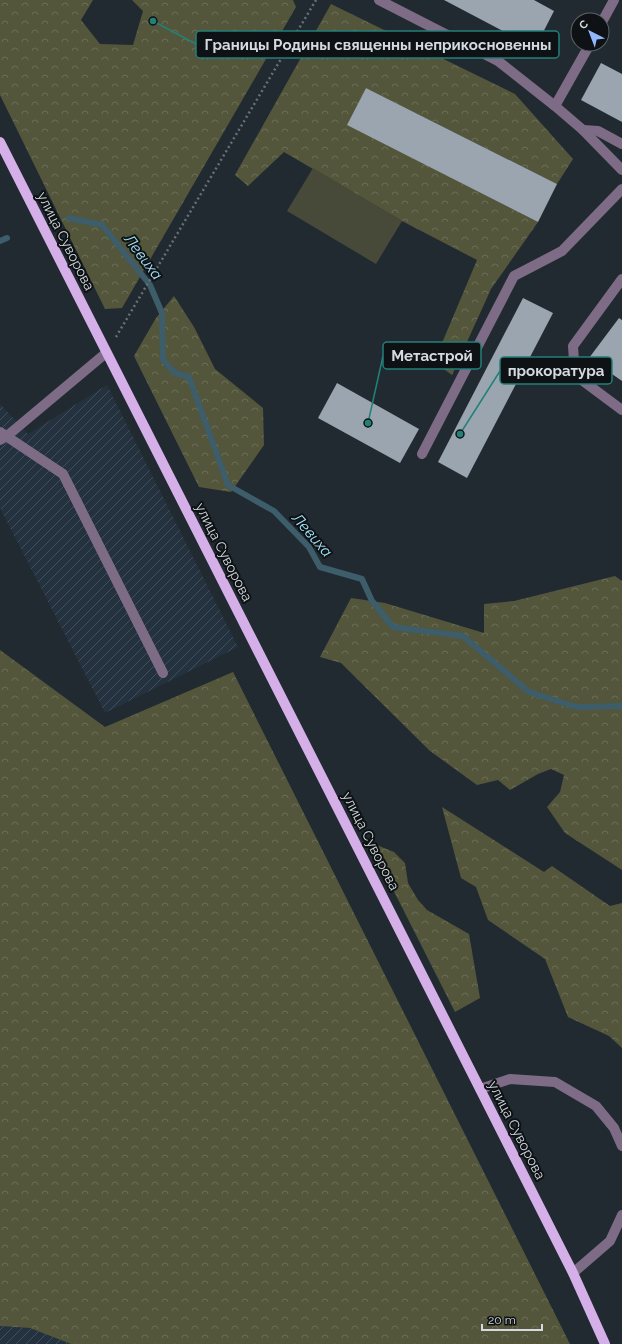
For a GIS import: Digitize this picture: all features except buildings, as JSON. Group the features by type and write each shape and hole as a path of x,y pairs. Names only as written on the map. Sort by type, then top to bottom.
{"main road":[{"name":"улица Суворова","path":"0,142 573,1273 605,1344"}],"street":[{"path":"379,0 498,61 583,130 622,170"},
{"path":"607,12 614,0"},
{"path":"555,106 585,52"},
{"path":"583,130 598,131 622,144"},
{"path":"422,454 514,276 562,251 622,189"},
{"path":"622,278 573,346 575,375 622,410"},
{"path":"106,353 2,436 63,474 163,673"},
{"path":"480,1089 510,1079 555,1082 596,1106 614,1128 622,1146"},
{"path":"573,1273 610,1240 622,1215"}],"path":[{"path":"106,353 316,0"}],"shaded area":[{"path":"107,385 238,647 105,713 0,508 0,404 28,434"},
{"path":"0,1326 30,1328 71,1344 0,1344"}],"green space":[{"path":"0,0 93,0 81,20 100,44 133,45 143,11 132,0 293,0 296,7 122,308 105,309 0,95"},
{"path":"331,4 515,94 573,159 557,184 366,88 348,124 538,222 491,289 452,375 434,362 477,260 402,221 284,152 248,186 235,175"},
{"path":"313,168 402,221 376,264 287,211"},
{"path":"174,296 194,327 215,369 263,408 264,445 231,492 199,487 134,356 156,318"},
{"path":"615,576 622,581 622,870 565,833 547,807 560,792 564,775 551,769 538,774 510,790 498,780 477,785 430,751 341,663 320,657 351,598 385,603 484,633 484,604 514,601"},
{"path":"0,650 105,727 233,672 570,1344 71,1344 30,1328 0,1326"},
{"path":"442,807 544,872 552,866 610,906 622,903 622,1048 609,1036 568,1017 545,959 488,920 476,887 461,878"},
{"path":"369,842 394,852 405,863 408,883 418,900 427,910 469,934 480,998 455,1012"}],"waterway":[{"name":"Левиха","path":"69,218 102,225 150,285 162,313 163,360 175,373 189,377 228,485 274,511 309,547 320,567 362,579 372,601 393,627 463,636 529,692 576,707 622,706"},
{"name":"Левиха","path":"0,241 7,238"}],"place":[{"name":"Границы Родины священны неприкосновенны","path":"153,21"},
{"name":"Метастрой","path":"368,423"},
{"name":"прокоратура","path":"460,434"}]}
